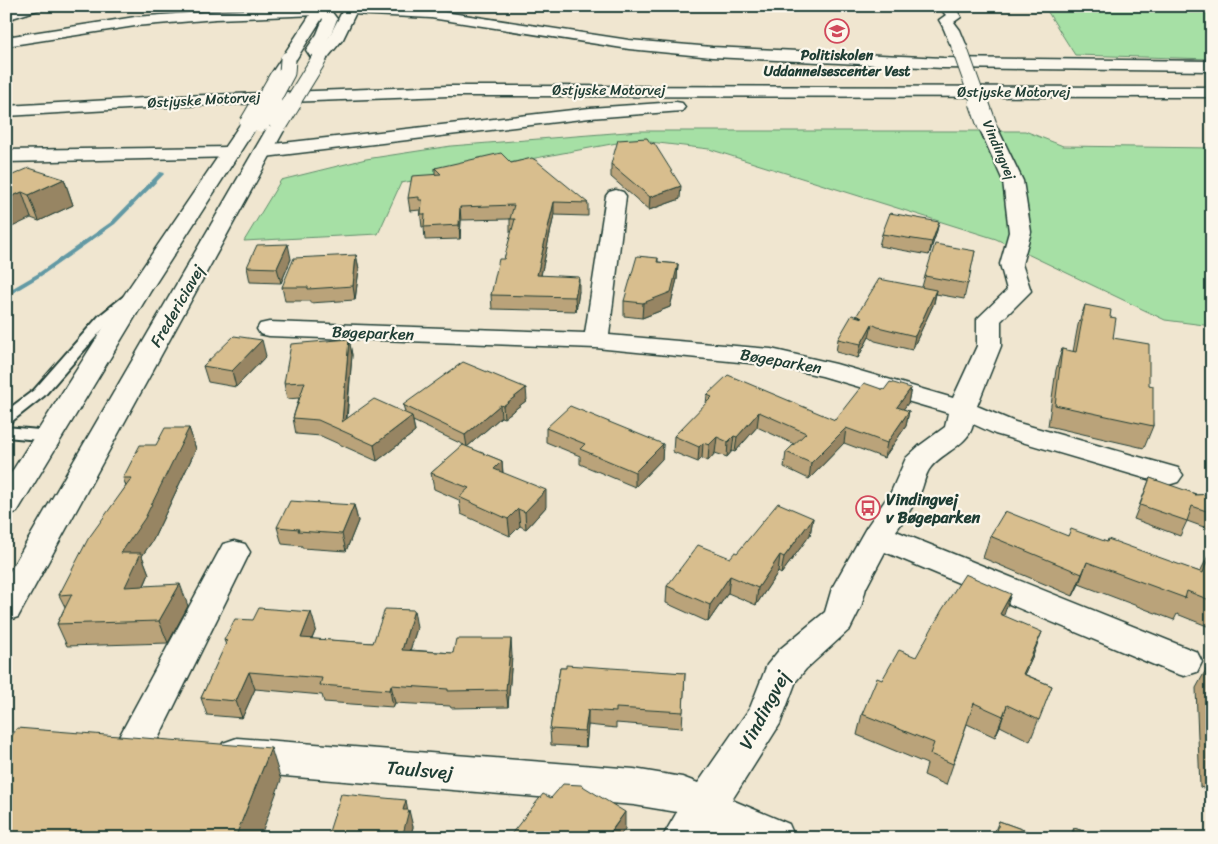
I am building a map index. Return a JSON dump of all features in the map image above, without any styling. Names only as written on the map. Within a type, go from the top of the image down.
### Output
[{"type":"main road","points":[[6,16],[36,6]]},
{"type":"main road","points":[[280,12],[302,6]]},
{"type":"main road","name":"Vindingvej","points":[[694,822],[759,727],[767,713],[780,674],[793,659],[838,620],[849,588],[877,536],[905,494],[916,465],[929,452],[958,430],[962,409],[989,346],[989,319],[1019,291],[1011,264],[1020,232],[1013,181],[987,124],[953,30],[946,20],[954,17],[952,11],[944,6]]},
{"type":"main road","points":[[6,42],[94,27],[151,20],[352,8],[455,16],[660,47],[760,55],[904,63],[1047,66],[1212,66]]},
{"type":"main road","name":"Fredericiavej","points":[[6,608],[280,123],[319,59],[336,38],[352,8]]},
{"type":"main road","points":[[6,505],[138,292],[231,153],[255,123],[287,73],[288,59],[322,9]]},
{"type":"main road","points":[[319,59],[314,50],[324,34],[330,19],[322,9]]},
{"type":"main road","name":"Østjyske Motorvej","points":[[840,75],[1046,76],[1212,74]]},
{"type":"main road","name":"Østjyske Motorvej","points":[[257,82],[490,76]]},
{"type":"main road","name":"Østjyske Motorvej","points":[[6,111],[190,100],[448,91],[1212,92]]},
{"type":"main road","points":[[6,156],[231,153],[267,147],[288,149],[590,113],[684,106],[1212,101]]},
{"type":"main road","points":[[255,123],[267,147]]},
{"type":"main road","points":[[596,341],[616,196]]},
{"type":"main road","name":"Bøgeparken","points":[[269,329],[596,341],[771,357],[827,369],[962,409]]},
{"type":"main road","points":[[962,409],[1005,428],[1168,475]]},
{"type":"main road","points":[[877,536],[1184,662]]},
{"type":"main road","points":[[134,747],[234,552]]},
{"type":"main road","name":"Taulsvej","points":[[96,744],[634,787],[682,795],[694,822],[774,838]]},
{"type":"lane","points":[[6,419],[40,393],[104,319],[138,292]]},
{"type":"lane","points":[[6,432],[50,436]]},
{"type":"green space","points":[[1044,6],[1212,6],[1212,59],[1075,55]]},
{"type":"green space","points":[[639,131],[1025,131],[1063,146],[1212,148],[1212,326],[1165,320],[996,239],[709,149],[633,140],[401,183],[378,234],[244,241],[281,180],[366,159],[451,146]]},
{"type":"building","points":[[647,138],[651,144],[654,143],[681,186],[650,197],[611,164],[618,140]]},
{"type":"building","points":[[501,153],[511,163],[532,158],[588,203],[554,202],[537,275],[579,277],[575,297],[491,295],[499,259],[504,259],[515,219],[510,219],[514,205],[460,207],[459,225],[424,227],[425,214],[421,214],[422,200],[419,200],[419,197],[408,198],[412,176],[441,174],[435,168]]},
{"type":"building","points":[[29,168],[64,179],[29,195],[22,192],[6,199],[6,178]]},
{"type":"building","points":[[890,213],[939,222],[932,242],[882,234]]},
{"type":"building","points":[[288,244],[277,268],[247,267],[257,245]]},
{"type":"building","points":[[935,244],[975,251],[968,284],[925,276]]},
{"type":"building","points":[[356,255],[353,286],[308,289],[308,287],[282,287],[294,258]]},
{"type":"building","points":[[637,256],[658,258],[657,262],[678,264],[671,292],[643,303],[624,301]]},
{"type":"building","points":[[879,279],[936,290],[915,336],[872,324],[861,344],[838,339],[852,315],[862,318],[857,315]]},
{"type":"building","points":[[1085,305],[1111,310],[1110,317],[1116,318],[1113,338],[1149,344],[1149,385],[1153,386],[1153,426],[1055,405],[1062,349],[1076,352]]},
{"type":"building","points":[[234,336],[262,340],[232,371],[203,366]]},
{"type":"building","points":[[349,339],[342,422],[374,399],[412,416],[374,445],[318,420],[293,418],[305,382],[284,383],[291,344]]},
{"type":"building","points":[[463,362],[526,388],[503,406],[500,405],[465,435],[403,405]]},
{"type":"building","points":[[728,375],[835,420],[864,383],[884,390],[890,382],[911,388],[897,407],[909,411],[887,443],[846,428],[811,463],[786,452],[806,433],[759,412],[737,437],[734,436],[728,442],[717,437],[709,445],[703,443],[699,447],[674,436],[712,397],[707,395]]},
{"type":"building","points":[[570,406],[663,444],[635,472],[580,449],[585,444],[546,428]]},
{"type":"building","points":[[165,428],[189,428],[145,518],[121,553],[141,553],[125,587],[180,584],[159,621],[57,624],[72,594],[59,595],[88,539],[132,478],[123,478],[140,445],[156,445]]},
{"type":"building","points":[[463,445],[502,461],[494,469],[546,490],[525,512],[518,509],[508,519],[459,497],[469,488],[431,473]]},
{"type":"building","points":[[1150,478],[1195,495],[1212,494],[1212,513],[1192,506],[1187,521],[1140,505]]},
{"type":"building","points":[[290,501],[354,505],[342,534],[298,531],[299,529],[277,527]]},
{"type":"building","points":[[778,503],[813,518],[784,557],[780,555],[758,588],[730,576],[710,605],[667,586],[698,545],[730,558],[735,552],[737,553]]},
{"type":"building","points":[[1005,511],[1068,536],[1071,529],[1107,542],[1108,539],[1203,573],[1210,552],[1212,553],[1212,601],[1187,591],[1185,598],[1087,562],[1082,574],[990,536]]},
{"type":"building","points":[[965,574],[1011,594],[1000,614],[1042,632],[1023,674],[1052,686],[1039,720],[1007,705],[1003,716],[974,703],[953,764],[930,754],[934,743],[862,714],[877,678],[882,680],[899,650],[916,657],[942,610]]},
{"type":"building","points":[[259,608],[311,612],[301,638],[373,643],[385,609],[414,610],[402,650],[453,653],[456,639],[511,639],[506,690],[448,691],[448,689],[391,685],[390,690],[320,685],[322,678],[249,672],[236,701],[201,698],[227,641],[224,640],[235,619],[253,620]]},
{"type":"building","points":[[566,665],[685,673],[683,712],[616,708],[616,712],[588,710],[585,731],[550,729],[560,668],[566,668]]},
{"type":"building","points":[[1208,666],[1212,667],[1212,734]]},
{"type":"building","points":[[17,728],[271,748],[235,838],[6,838],[6,745]]},
{"type":"building","points":[[563,784],[581,785],[625,812],[607,837],[600,833],[596,838],[508,838],[543,794],[551,798]]},
{"type":"building","points":[[341,794],[406,800],[403,810],[409,810],[403,834],[398,834],[396,838],[327,838]]},
{"type":"building","points":[[999,821],[1046,838],[996,838]]},
{"type":"building","points":[[1074,828],[1104,838],[1073,838]]},
{"type":"waterway","points":[[6,295],[39,275],[113,223],[162,173]]},
{"type":"place","name":"Politiskolen Uddannelsescenter Vest","points":[[837,31]]},
{"type":"place","name":"Vindingvej v Bøgeparken","points":[[868,508]]}]
